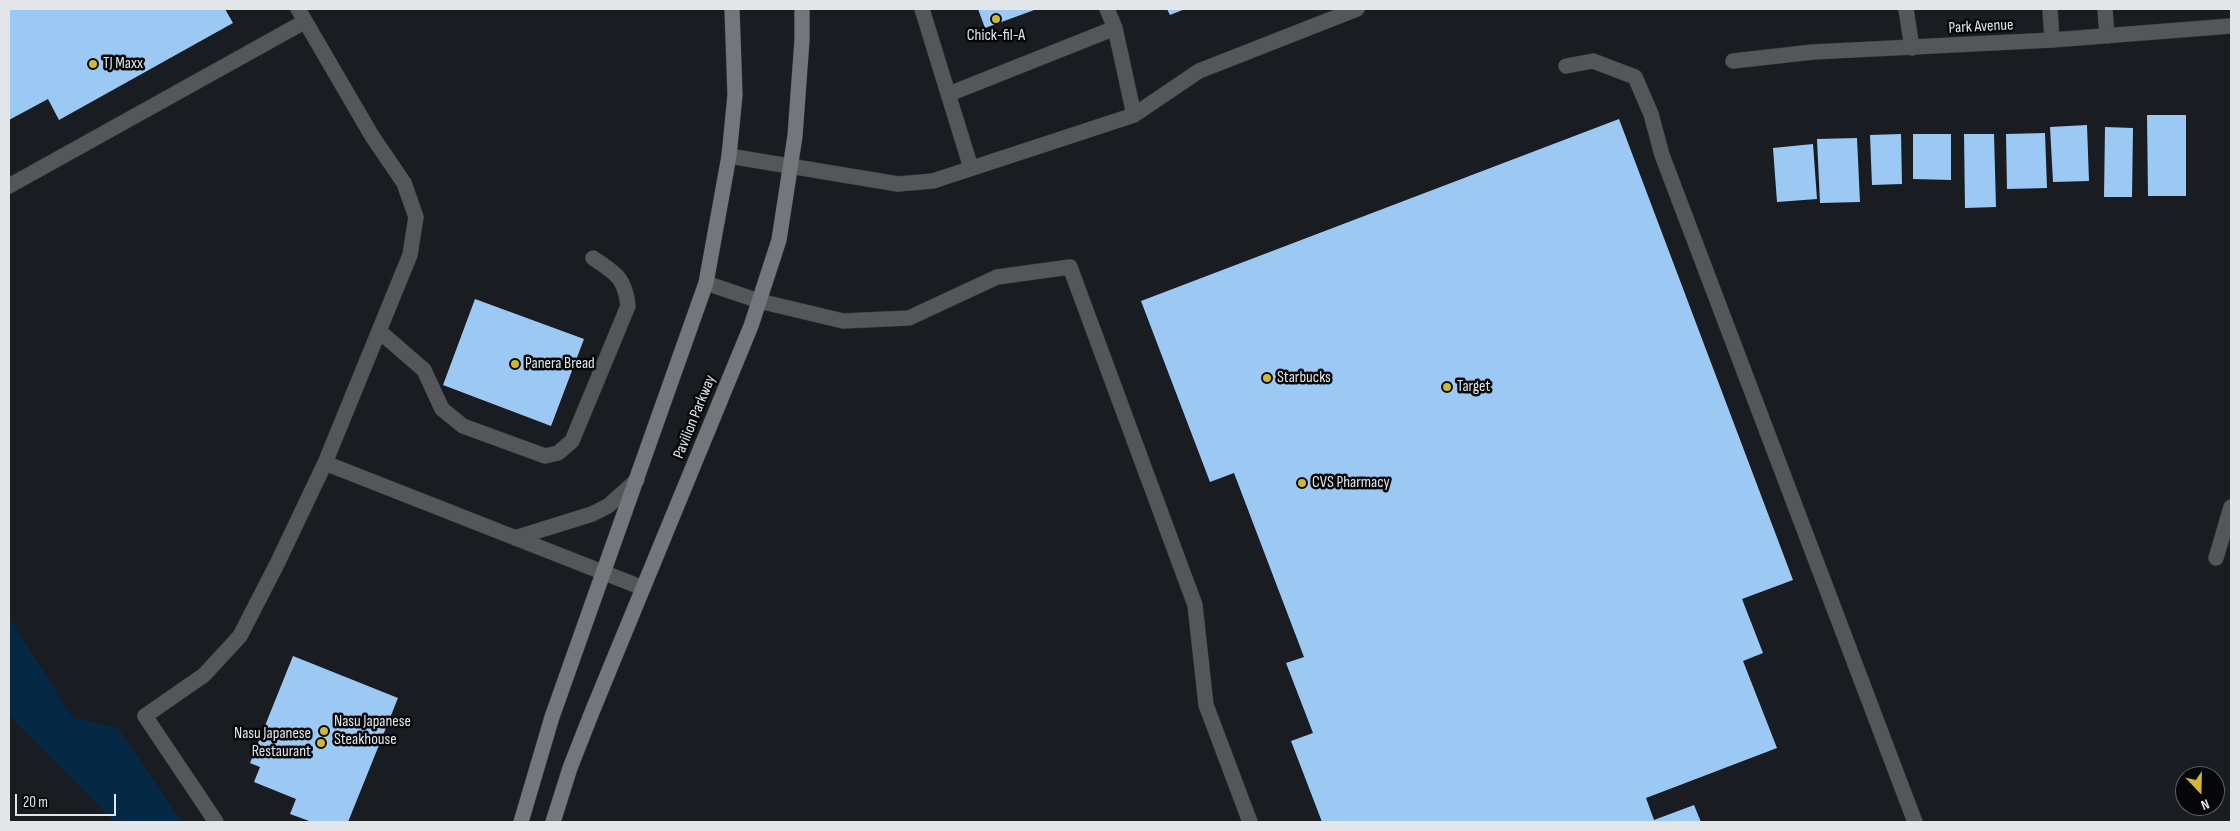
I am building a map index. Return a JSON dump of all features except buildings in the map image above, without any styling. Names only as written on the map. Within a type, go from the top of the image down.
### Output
[{"type":"main road","name":"Pavilion Parkway","points":[[521,822],[552,717],[706,283],[729,156],[735,95],[732,9]]},
{"type":"main road","name":"Pavilion Parkway","points":[[553,822],[570,768],[752,326],[779,240],[790,165],[802,40],[802,9]]},
{"type":"street","points":[[922,9],[971,168]]},
{"type":"street","points":[[1107,9],[1114,28],[1134,115]]},
{"type":"street","points":[[729,156],[898,184],[934,181],[1134,115],[1199,71],[1357,9]]},
{"type":"street","points":[[1906,9],[1912,48]]},
{"type":"street","points":[[2050,9],[2052,40]]},
{"type":"street","points":[[2104,9],[2106,36]]},
{"type":"street","points":[[9,186],[301,15],[372,136],[404,183],[416,217],[410,255],[324,462],[278,562],[240,636],[204,675],[145,716],[216,822]]},
{"type":"street","name":"Park Avenue","points":[[1733,61],[1813,52],[2052,40],[2231,26]]},
{"type":"street","points":[[949,94],[1114,28]]},
{"type":"street","points":[[1566,66],[1593,61],[1635,77],[1651,114],[1662,155],[1915,822]]},
{"type":"street","points":[[379,331],[424,370],[442,409],[463,426],[545,456],[558,453],[572,441],[628,306],[626,290],[620,277],[593,258]]},
{"type":"street","points":[[706,283],[759,301],[843,321],[909,318],[997,277],[1070,267],[1195,605],[1206,705],[1250,822]]},
{"type":"street","points":[[324,462],[643,588]]},
{"type":"street","points":[[515,538],[592,514],[608,506],[637,480]]},
{"type":"street","points":[[2216,558],[2231,507]]},
{"type":"shaded area","points":[[9,617],[73,718],[118,728],[182,822],[114,822],[9,715]]},
{"type":"place","name":"Chick-fil-A","points":[[996,19]]},
{"type":"place","name":"TJ Maxx","points":[[93,64]]},
{"type":"place","name":"Panera Bread","points":[[515,364]]},
{"type":"place","name":"Starbucks","points":[[1267,378]]},
{"type":"place","name":"Target","points":[[1447,387]]},
{"type":"place","name":"CVS Pharmacy","points":[[1302,483]]},
{"type":"place","name":"Nasu Japanese Steakhouse","points":[[324,731]]},
{"type":"place","name":"Nasu Japanese Restaurant","points":[[321,743]]}]
